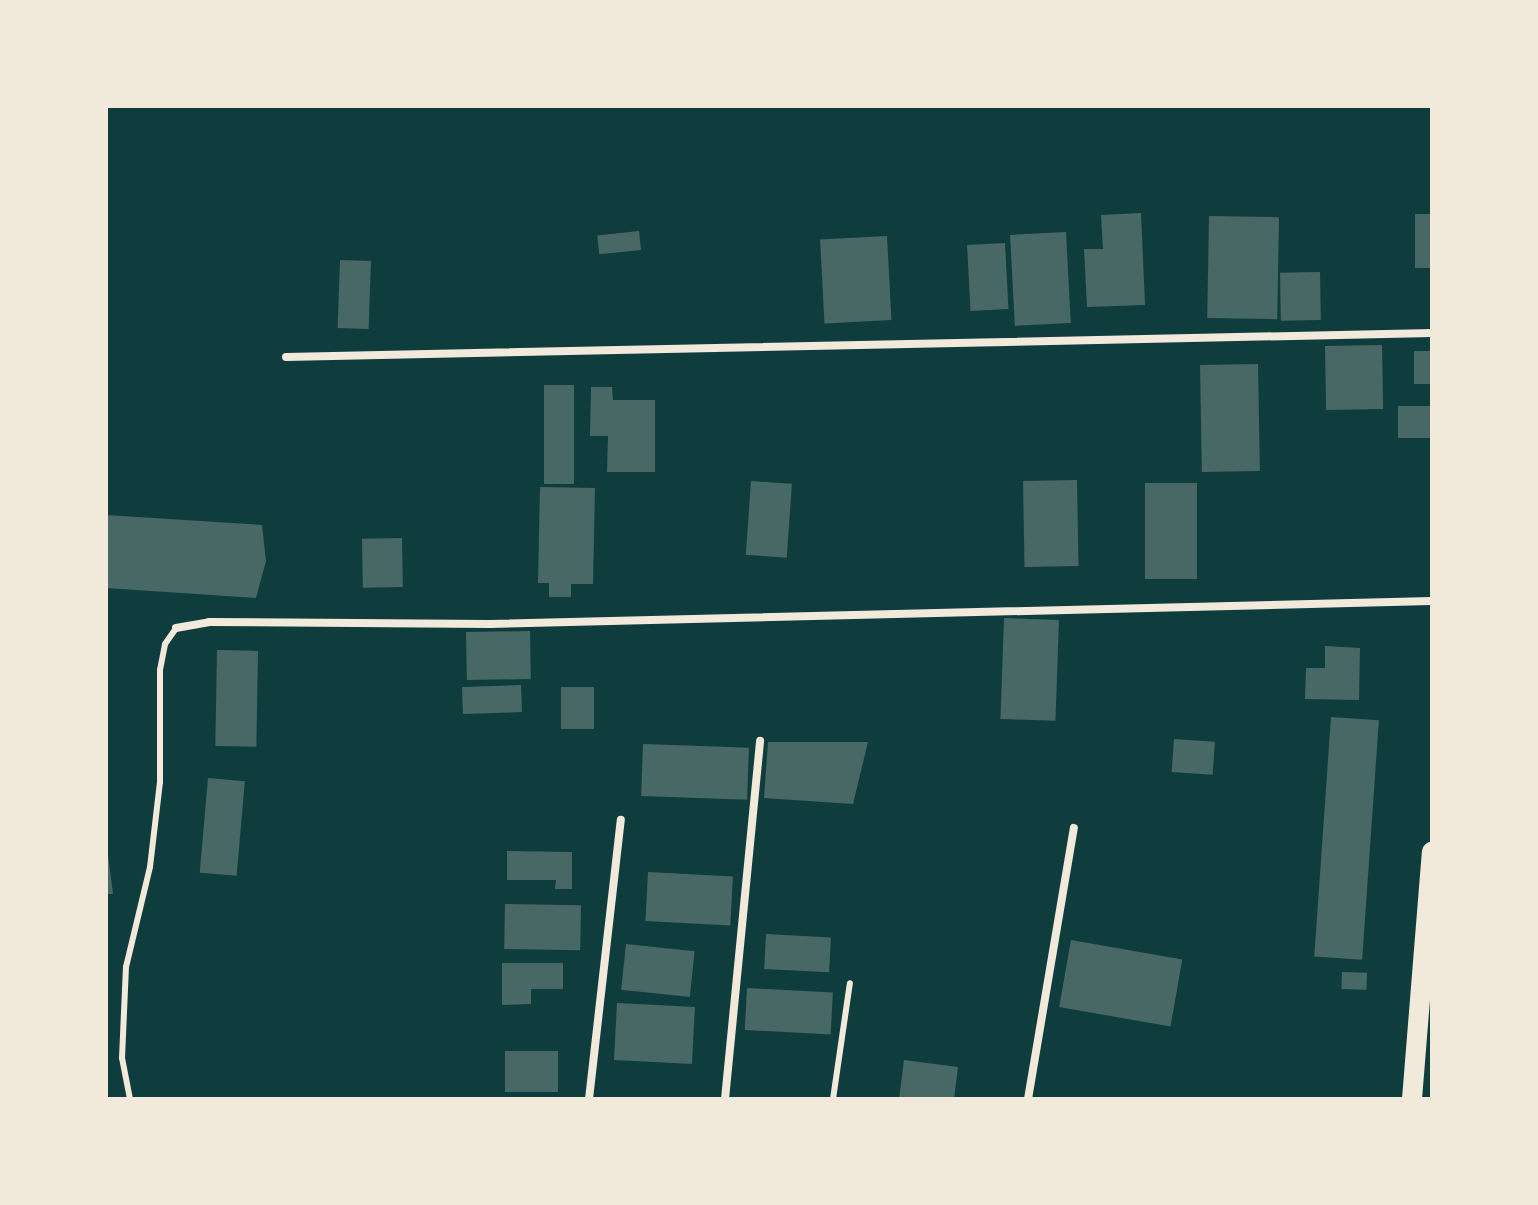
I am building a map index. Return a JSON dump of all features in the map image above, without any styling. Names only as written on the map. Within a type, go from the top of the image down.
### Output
[{"type":"main road","points":[[1412,1099],[1432,852]]},
{"type":"street","points":[[286,357],[1432,333]]},
{"type":"street","points":[[176,628],[209,622],[490,624],[1432,601]]},
{"type":"street","points":[[725,1099],[760,741]]},
{"type":"street","points":[[589,1099],[621,820]]},
{"type":"street","points":[[1028,1099],[1074,828]]},
{"type":"lane","points":[[130,1099],[122,1058],[126,967],[150,867],[160,782],[160,670],[165,644],[176,628]]},
{"type":"lane","points":[[833,1099],[850,983]]},
{"type":"building","points":[[1141,213],[1145,305],[1087,307],[1084,249],[1103,249],[1101,215]]},
{"type":"building","points":[[1415,214],[1432,214],[1432,268],[1415,268]]},
{"type":"building","points":[[1209,216],[1279,217],[1277,319],[1207,318]]},
{"type":"building","points":[[639,231],[641,250],[599,254],[597,235]]},
{"type":"building","points":[[1066,232],[1071,323],[1015,326],[1010,235]]},
{"type":"building","points":[[887,236],[891,320],[824,323],[820,240]]},
{"type":"building","points":[[1005,243],[1008,309],[971,311],[967,245]]},
{"type":"building","points":[[340,260],[371,261],[369,329],[338,328]]},
{"type":"building","points":[[1320,272],[1321,320],[1281,321],[1280,273]]},
{"type":"building","points":[[1382,345],[1383,409],[1326,410],[1325,346]]},
{"type":"building","points":[[1414,351],[1432,351],[1432,384],[1414,384]]},
{"type":"building","points":[[1258,364],[1260,471],[1202,472],[1200,365]]},
{"type":"building","points":[[544,385],[574,385],[574,484],[544,484]]},
{"type":"building","points":[[591,387],[612,387],[613,400],[655,400],[655,472],[607,472],[608,436],[590,436]]},
{"type":"building","points":[[1398,406],[1432,406],[1432,438],[1398,438]]},
{"type":"building","points":[[1077,480],[1079,566],[1025,567],[1023,481]]},
{"type":"building","points":[[751,481],[792,484],[787,558],[746,555]]},
{"type":"building","points":[[1145,483],[1197,483],[1197,579],[1145,579]]},
{"type":"building","points":[[540,487],[595,488],[593,584],[571,584],[571,597],[549,597],[549,583],[538,583]]},
{"type":"building","points":[[106,515],[262,525],[266,561],[256,598],[106,588]]},
{"type":"building","points":[[402,538],[403,587],[363,588],[362,539]]},
{"type":"building","points":[[1004,618],[1059,620],[1055,721],[1000,719]]},
{"type":"building","points":[[530,631],[531,679],[467,680],[466,632]]},
{"type":"building","points":[[1325,646],[1360,648],[1359,700],[1305,699],[1306,668],[1325,668]]},
{"type":"building","points":[[217,650],[258,651],[256,747],[215,746]]},
{"type":"building","points":[[521,685],[522,712],[463,714],[462,687]]},
{"type":"building","points":[[561,687],[594,687],[594,729],[561,729]]},
{"type":"building","points":[[1331,717],[1379,720],[1362,960],[1314,956]]},
{"type":"building","points":[[1174,739],[1215,742],[1213,775],[1172,772]]},
{"type":"building","points":[[768,742],[868,742],[853,804],[764,798]]},
{"type":"building","points":[[643,744],[749,748],[747,800],[641,796]]},
{"type":"building","points":[[208,778],[245,781],[237,876],[200,873]]},
{"type":"building","points":[[106,839],[113,894],[106,894]]},
{"type":"building","points":[[507,851],[572,852],[572,889],[555,889],[556,880],[507,880]]},
{"type":"building","points":[[648,872],[733,876],[730,925],[645,921]]},
{"type":"building","points":[[505,904],[581,905],[580,950],[504,949]]},
{"type":"building","points":[[766,934],[831,937],[829,972],[764,969]]},
{"type":"building","points":[[1071,940],[1182,960],[1170,1027],[1059,1007]]},
{"type":"building","points":[[626,944],[695,951],[690,997],[621,990]]},
{"type":"building","points":[[502,963],[563,963],[563,989],[531,989],[531,1004],[502,1005]]},
{"type":"building","points":[[1342,972],[1367,973],[1366,990],[1341,989]]},
{"type":"building","points":[[747,988],[833,993],[831,1034],[745,1030]]},
{"type":"building","points":[[617,1003],[695,1007],[692,1064],[614,1060]]},
{"type":"building","points":[[505,1051],[558,1051],[558,1092],[505,1092]]},
{"type":"building","points":[[904,1060],[958,1067],[954,1099],[899,1099]]}]
